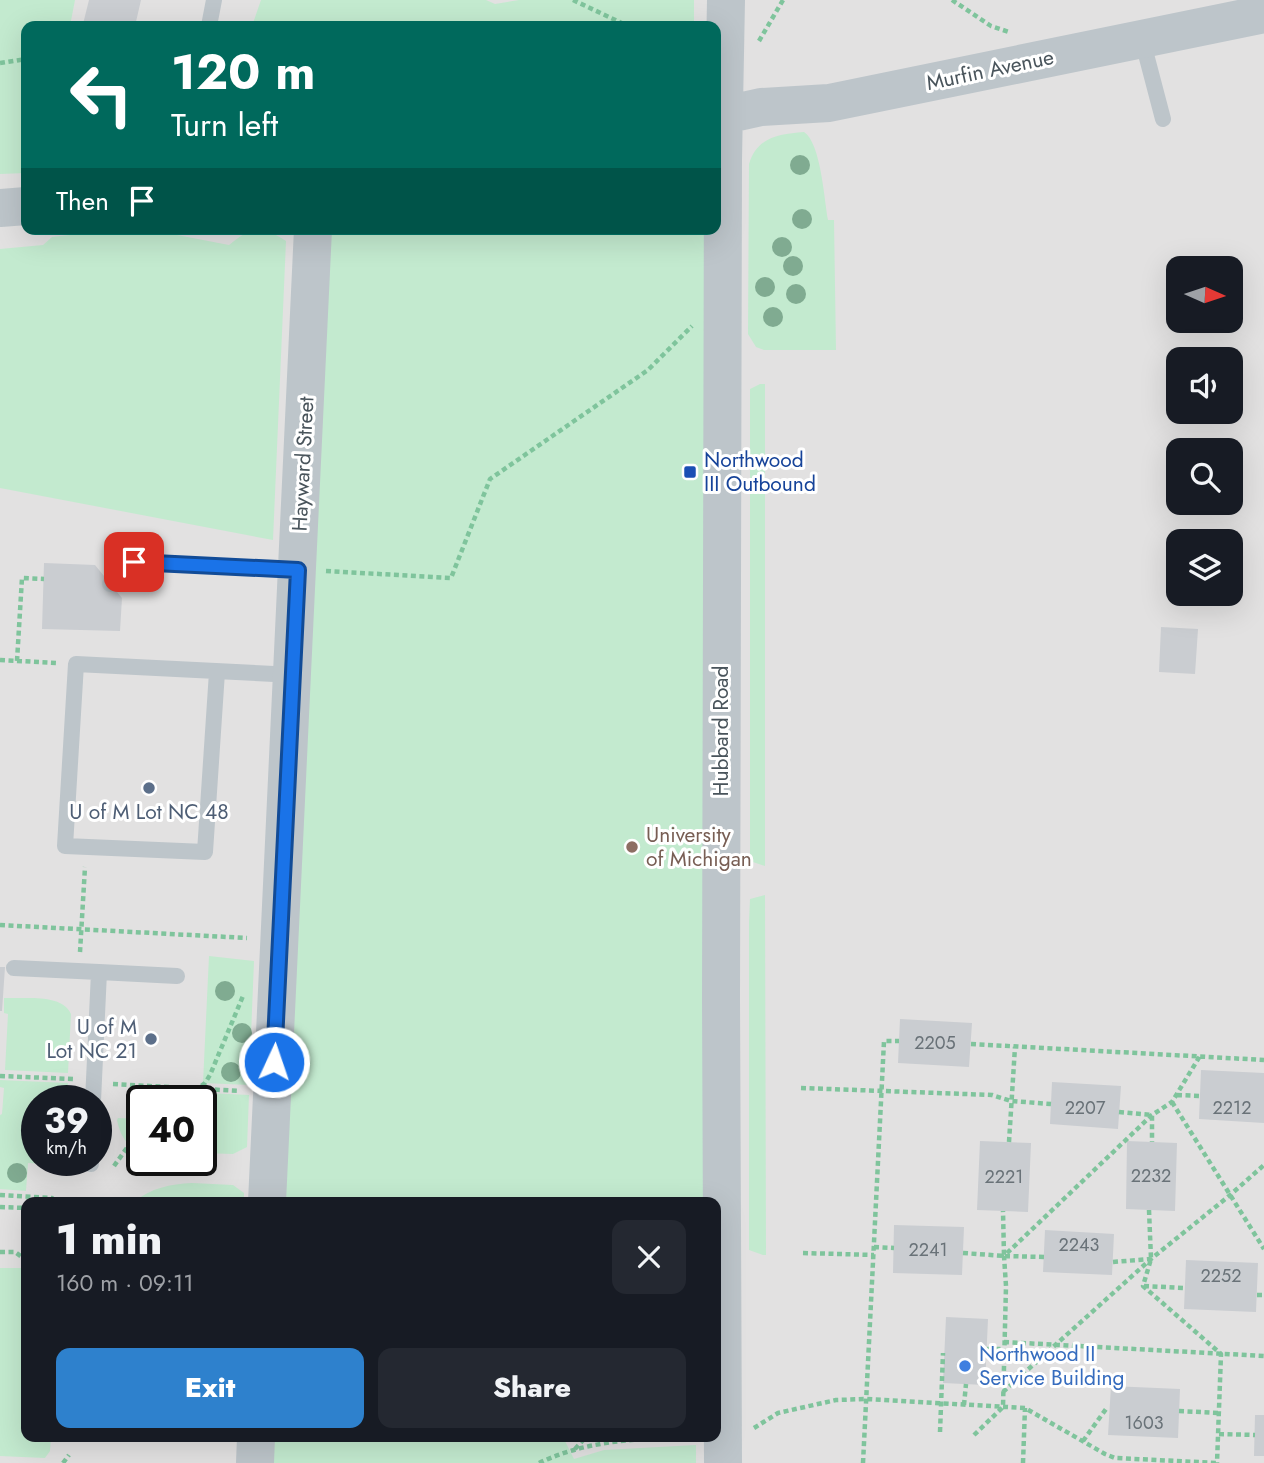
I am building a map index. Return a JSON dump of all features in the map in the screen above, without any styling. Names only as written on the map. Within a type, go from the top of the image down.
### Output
[{"type":"street","name":"Hubbard Road","points":[[721,97],[726,0]]},
{"type":"street","name":"Murfin Avenue","points":[[721,116],[761,107],[829,103],[1264,14]]},
{"type":"street","points":[[0,208],[21,206]]},
{"type":"street","name":"Hayward Street","points":[[267,1197],[294,675],[306,571],[313,235]]},
{"type":"street","name":"Hubbard Road","points":[[720,235],[723,1463]]},
{"type":"street","points":[[255,1463],[256,1442]]},
{"type":"lane","points":[[210,21],[214,0]]},
{"type":"lane","points":[[1142,39],[1163,119]]},
{"type":"lane","points":[[110,584],[134,562],[306,571]]},
{"type":"lane","points":[[217,672],[205,852],[65,846],[76,664],[294,675]]},
{"type":"lane","points":[[14,968],[177,976]]},
{"type":"lane","points":[[94,1085],[99,972]]},
{"type":"path","points":[[573,0],[617,21]]},
{"type":"path","points":[[757,44],[783,0]]},
{"type":"path","points":[[953,0],[991,26],[1012,33]]},
{"type":"path","points":[[0,64],[21,61]]},
{"type":"path","points":[[306,571],[451,578],[490,478],[648,369],[695,323]]},
{"type":"path","points":[[17,661],[22,578],[44,579]]},
{"type":"path","points":[[0,660],[36,662]]},
{"type":"path","points":[[79,958],[85,863]]},
{"type":"path","points":[[0,925],[248,938]]},
{"type":"path","points":[[202,1085],[210,1076],[247,989]]},
{"type":"path","points":[[863,1463],[884,1041],[899,1041]]},
{"type":"path","points":[[971,1044],[1264,1060]]},
{"type":"path","points":[[1009,1142],[1015,1047]]},
{"type":"path","points":[[1004,1256],[1152,1115],[1172,1102],[1200,1056]]},
{"type":"path","points":[[0,1076],[74,1079]]},
{"type":"path","points":[[112,1084],[129,1085]]},
{"type":"path","points":[[801,1088],[992,1095],[1011,1101],[1051,1104]]},
{"type":"path","points":[[217,1090],[242,1091]]},
{"type":"path","points":[[1177,1095],[1200,1096]]},
{"type":"path","points":[[1172,1102],[1264,1249]]},
{"type":"path","points":[[1119,1111],[1152,1115]]},
{"type":"path","points":[[1152,1115],[1152,1142]]},
{"type":"path","points":[[114,1166],[126,1149]]},
{"type":"path","points":[[1003,1393],[1151,1259],[1264,1165]]},
{"type":"path","points":[[0,1195],[35,1197]]},
{"type":"path","points":[[0,1207],[21,1208]]},
{"type":"path","points":[[1143,1286],[1151,1259],[1149,1210]]},
{"type":"path","points":[[974,1434],[1003,1407],[1006,1286],[1003,1212]]},
{"type":"path","points":[[874,1247],[894,1248]]},
{"type":"path","points":[[0,1252],[15,1252],[21,1256]]},
{"type":"path","points":[[803,1253],[874,1255]]},
{"type":"path","points":[[963,1253],[1044,1257]]},
{"type":"path","points":[[1112,1262],[1151,1259]]},
{"type":"path","points":[[1143,1286],[1184,1288]]},
{"type":"path","points":[[743,1432],[752,1430],[778,1413],[808,1405],[866,1399],[1026,1408],[1115,1458],[1217,1463],[1221,1354],[1143,1286]]},
{"type":"path","points":[[1257,1295],[1264,1295]]},
{"type":"path","points":[[1004,1342],[1264,1356]]},
{"type":"path","points":[[987,1349],[1004,1349]]},
{"type":"path","points":[[940,1432],[943,1353]]},
{"type":"path","points":[[964,1405],[966,1384]]},
{"type":"path","points":[[1023,1463],[1026,1408]]},
{"type":"path","points":[[1083,1441],[1106,1409],[1109,1409]]},
{"type":"path","points":[[1179,1411],[1220,1413]]},
{"type":"path","points":[[1219,1434],[1255,1435]]},
{"type":"path","points":[[575,1449],[581,1442]]},
{"type":"path","points":[[539,1463],[575,1449],[614,1442]]},
{"type":"path","points":[[63,1463],[69,1455]]},
{"type":"shaded area","name":"University of Michigan","points":[[0,0],[1264,0],[1264,1463],[0,1463]]},
{"type":"green space","points":[[0,0],[75,0],[71,21],[21,21],[21,173],[0,174]]},
{"type":"green space","points":[[261,0],[486,0],[495,4],[519,0],[694,0],[694,21],[254,21]]},
{"type":"green space","points":[[804,132],[810,138],[818,159],[828,220],[834,220],[836,350],[764,350],[756,347],[748,334],[749,164],[757,148],[763,143],[778,136]]},
{"type":"green space","points":[[177,235],[229,245],[243,235],[275,235],[286,241],[273,540],[0,488],[0,249],[43,245],[52,237]]},
{"type":"green space","points":[[329,235],[704,235],[705,1197],[283,1197]]},
{"type":"green space","points":[[765,384],[765,866],[750,861],[750,389]]},
{"type":"green space","points":[[765,895],[766,1255],[763,1255],[749,1250],[749,922],[750,899]]},
{"type":"green space","points":[[209,956],[254,961],[249,1085],[203,1083]]},
{"type":"green space","points":[[4,998],[42,998],[66,1007],[71,1014],[68,1073],[5,1070],[8,1014],[4,1013]]},
{"type":"green space","points":[[0,1080],[68,1083],[21,1085],[21,1176],[27,1176],[26,1191],[0,1189],[0,1115],[4,1088],[0,1087]]},
{"type":"green space","points":[[217,1093],[249,1095],[247,1147],[233,1154],[217,1154]]},
{"type":"green space","points":[[118,1118],[126,1118],[126,1141],[120,1130]]},
{"type":"green space","points":[[176,1184],[233,1185],[244,1193],[244,1197],[141,1197]]},
{"type":"green space","points":[[0,1268],[21,1268],[21,1442],[51,1442],[50,1451],[45,1458],[0,1456]]},
{"type":"green space","points":[[272,1442],[566,1442],[574,1459],[604,1450],[696,1445],[696,1463],[271,1463]]},
{"type":"building","points":[[89,0],[141,0],[136,21],[84,21]]},
{"type":"building","points":[[44,563],[95,565],[122,598],[120,631],[42,629]]},
{"type":"building","points":[[1161,627],[1198,629],[1195,674],[1159,672]]},
{"type":"building","points":[[0,967],[5,967],[2,1011],[0,1011]]},
{"type":"building","points":[[900,1019],[972,1023],[969,1067],[898,1063]]},
{"type":"building","points":[[1201,1070],[1264,1073],[1264,1123],[1199,1119]]},
{"type":"building","points":[[1052,1082],[1121,1086],[1118,1129],[1050,1124]]},
{"type":"building","points":[[980,1141],[1031,1143],[1028,1212],[977,1210]]},
{"type":"building","points":[[1127,1141],[1177,1143],[1175,1211],[1126,1209]]},
{"type":"building","points":[[894,1225],[964,1227],[962,1275],[893,1273]]},
{"type":"building","points":[[1045,1230],[1114,1234],[1112,1275],[1043,1272]]},
{"type":"building","points":[[1186,1260],[1258,1263],[1256,1312],[1184,1309]]},
{"type":"building","name":"Northwood II Service Building","points":[[946,1317],[988,1319],[985,1385],[943,1383]]},
{"type":"building","points":[[1111,1386],[1180,1389],[1178,1438],[1108,1435]]},
{"type":"building","points":[[1255,1415],[1264,1415],[1264,1456],[1254,1456]]},
{"type":"place","name":"Northwood III Outbound","points":[[690,472]]},
{"type":"place","name":"U of M Lot NC 48","points":[[149,788]]},
{"type":"place","name":"University of Michigan","points":[[632,847]]},
{"type":"place","name":"U of M Lot NC 21","points":[[151,1039]]},
{"type":"place","name":"Northwood II Service Building","points":[[965,1366]]},
{"type":"route","points":[[134,562],[298,570],[274,1062]]}]
